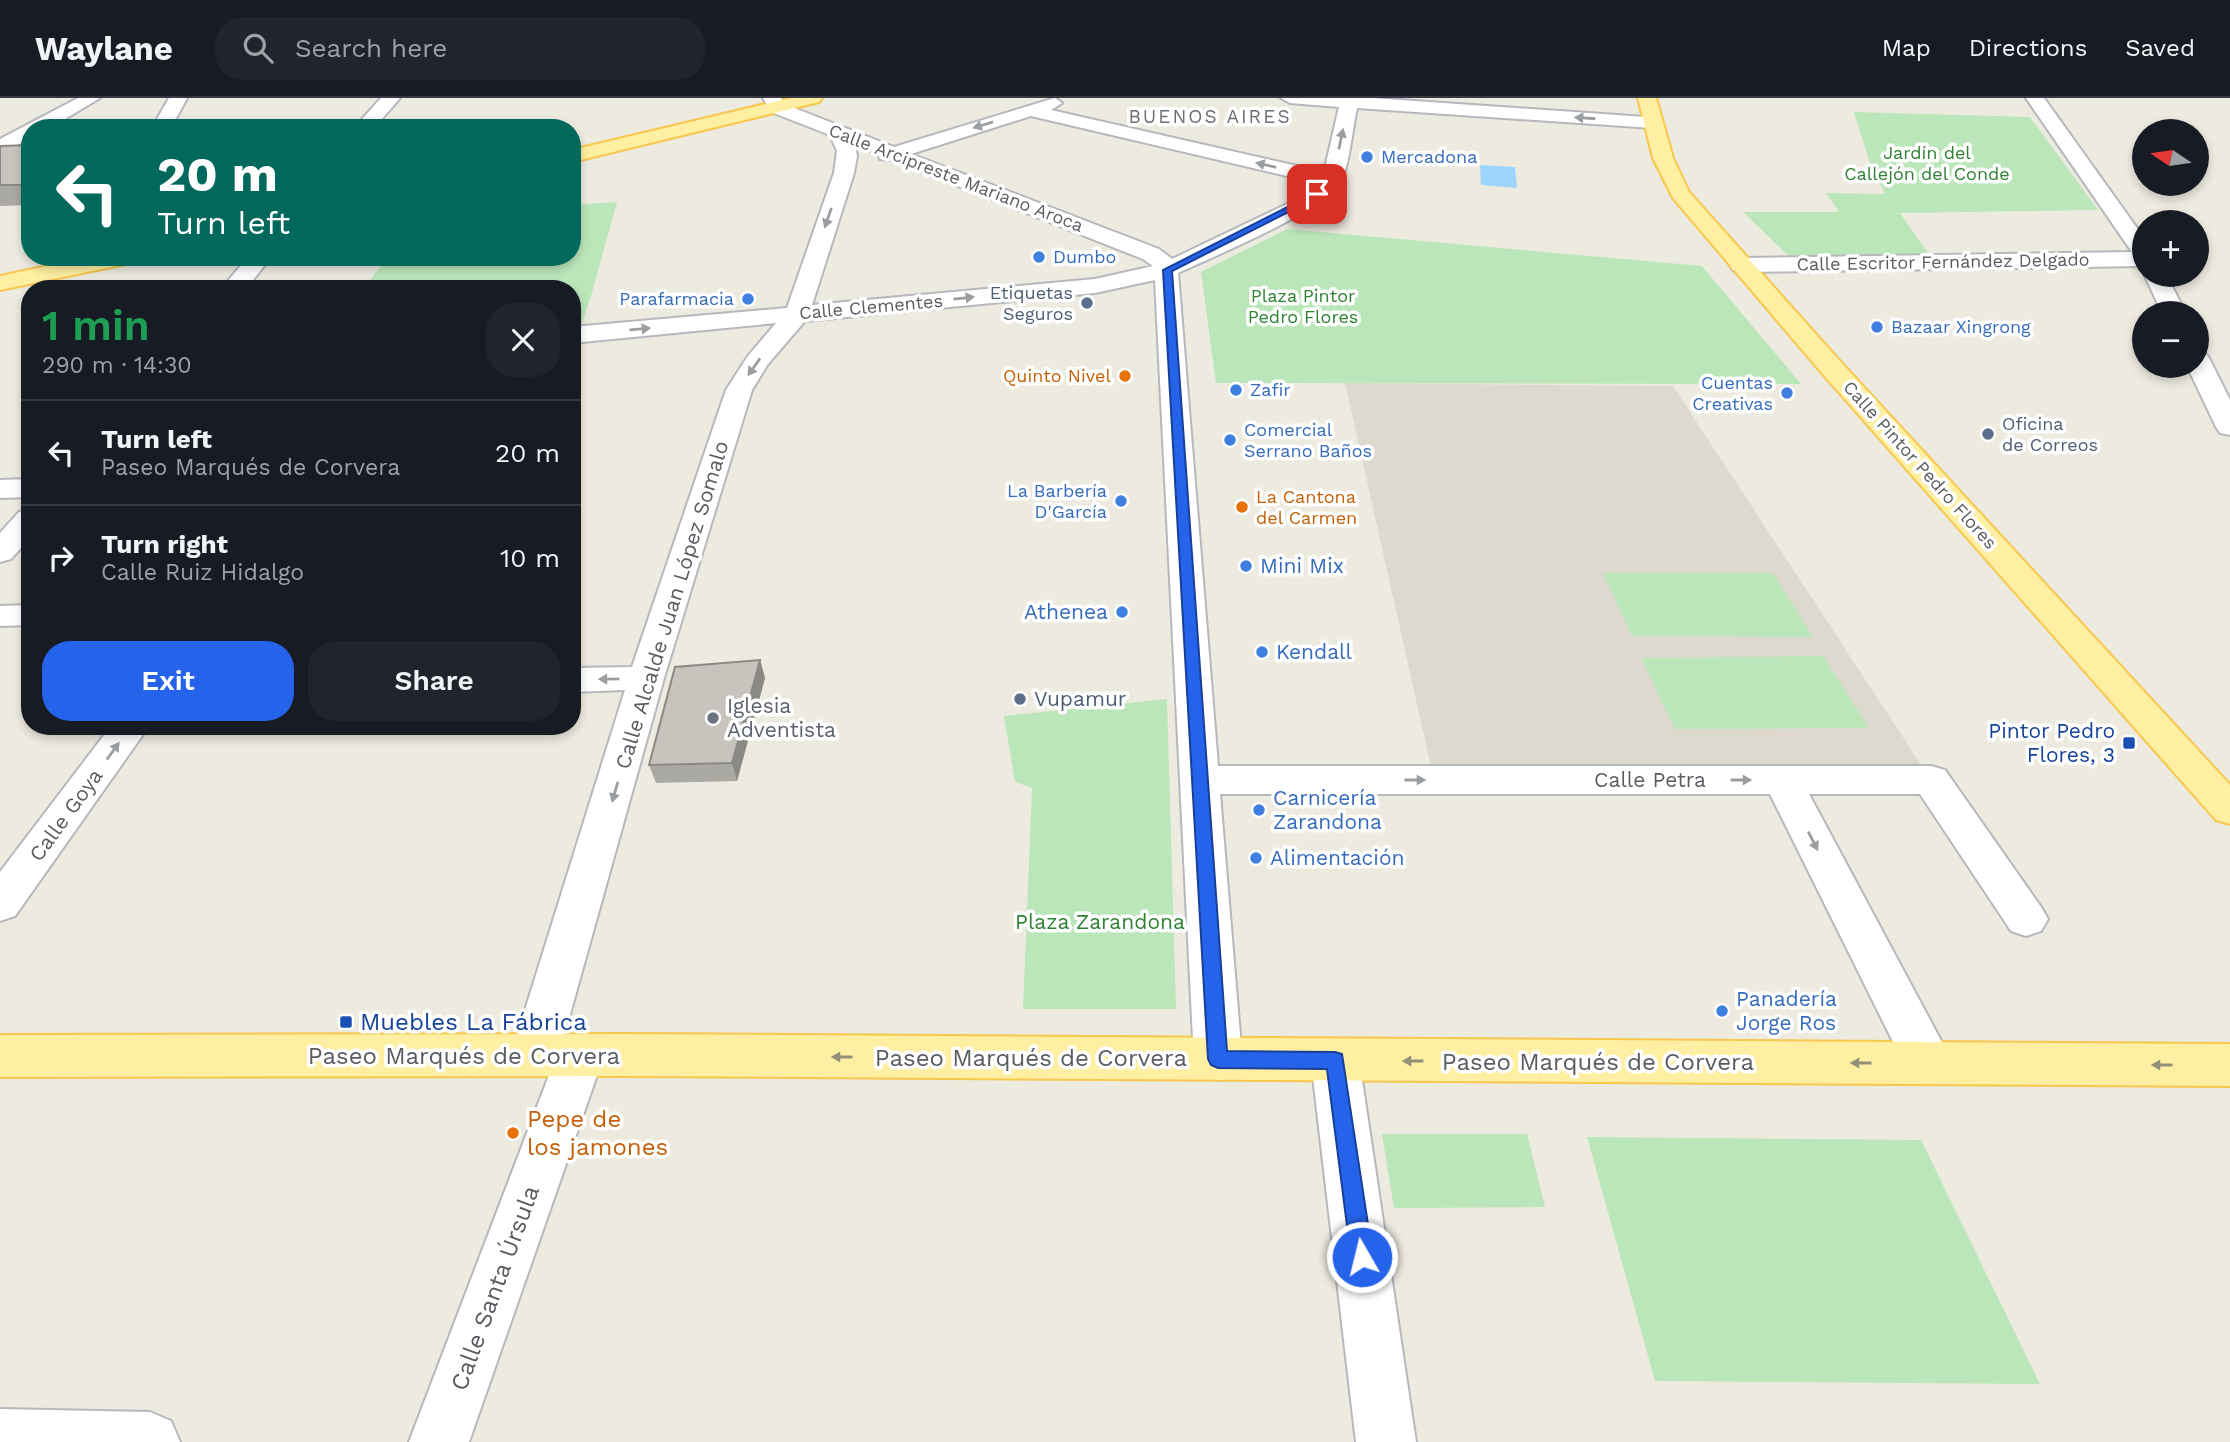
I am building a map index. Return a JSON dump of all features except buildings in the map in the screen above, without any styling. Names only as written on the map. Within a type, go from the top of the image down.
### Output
[{"type":"main road","points":[[581,154],[775,103],[813,98]]},
{"type":"main road","name":"Calle Pintor Pedro Flores","points":[[1647,98],[1672,183],[1741,265],[2230,810]]},
{"type":"main road","points":[[0,283],[68,266]]},
{"type":"main road","name":"Paseo Marqués de Corvera","points":[[0,1056],[557,1055],[2230,1065]]},
{"type":"street","points":[[52,119],[91,98]]},
{"type":"street","points":[[166,119],[178,98]]},
{"type":"street","points":[[371,119],[391,98]]},
{"type":"street","points":[[854,169],[892,153],[1072,98]]},
{"type":"street","points":[[1290,98],[1653,122]]},
{"type":"street","points":[[2035,98],[2132,239]]},
{"type":"street","points":[[1029,110],[1332,180],[1350,100]]},
{"type":"street","name":"Calle Arcipreste Mariano Aroca","points":[[775,103],[837,132],[1151,254],[1163,260],[1167,270]]},
{"type":"street","name":"Calle Alcalde Juan López Somalo","points":[[557,1055],[614,797],[646,678],[739,390],[757,361],[797,314],[854,169],[847,146],[837,132]]},
{"type":"street","points":[[0,147],[21,136]]},
{"type":"street","points":[[854,169],[892,161],[925,165]]},
{"type":"street","name":"Calle Clementes","points":[[581,337],[1095,286],[1167,270],[1296,207],[1317,194],[1332,180]]},
{"type":"street","name":"Calle Escritor Fernández Delgado","points":[[1741,265],[2132,257]]},
{"type":"street","points":[[241,280],[252,266]]},
{"type":"street","points":[[1167,270],[1218,1059]]},
{"type":"street","points":[[2206,378],[2230,426]]},
{"type":"street","points":[[0,489],[21,488]]},
{"type":"street","points":[[0,552],[21,529]]},
{"type":"street","points":[[0,617],[21,616]]},
{"type":"street","points":[[581,680],[646,678]]},
{"type":"street","name":"Calle Goya","points":[[0,904],[124,735]]},
{"type":"street","name":"Calle Petra","points":[[1200,780],[1931,780],[2026,919]]},
{"type":"street","points":[[1782,780],[1928,1063]]},
{"type":"street","name":"Calle Santa Úrsula","points":[[439,1442],[557,1055]]},
{"type":"street","points":[[1335,1060],[1386,1442]]},
{"type":"street","points":[[0,1439],[150,1442]]},
{"type":"shaded area","points":[[1345,383],[1673,386],[1931,780],[1434,780]]},
{"type":"green space","name":"Jardín del Callejón del Conde","points":[[1854,112],[2030,117],[2098,210],[1900,213],[1929,254],[1791,258],[1743,212],[1839,212],[1826,193],[1885,194],[1869,160]]},
{"type":"green space","points":[[617,202],[581,325],[581,280],[370,280],[381,266],[581,266],[581,204]]},
{"type":"green space","name":"Plaza Pintor Pedro Flores","points":[[1287,229],[1702,266],[1801,384],[1216,383],[1201,272]]},
{"type":"green space","points":[[1603,573],[1773,573],[1813,637],[1632,636]]},
{"type":"green space","points":[[1823,656],[1869,728],[1675,729],[1641,658]]},
{"type":"green space","name":"Plaza Zarandona","points":[[1167,699],[1176,1009],[1023,1009],[1032,788],[1015,782],[1004,716]]},
{"type":"green space","points":[[1382,1134],[1527,1134],[1545,1207],[1394,1208]]},
{"type":"green space","points":[[1587,1137],[1921,1140],[2040,1384],[1655,1381]]},
{"type":"water","points":[[1480,165],[1515,167],[1517,188],[1481,185]]},
{"type":"place","name":"Mercadona","points":[[1367,157]]},
{"type":"place","name":"Dumbo","points":[[1039,257]]},
{"type":"place","name":"Parafarmacia","points":[[748,299]]},
{"type":"place","name":"Etiquetas Seguros","points":[[1087,303]]},
{"type":"place","name":"Bazaar Xingrong","points":[[1877,327]]},
{"type":"place","name":"Quinto Nivel","points":[[1125,376]]},
{"type":"place","name":"Zafir","points":[[1236,390]]},
{"type":"place","name":"Cuentas Creativas","points":[[1787,393]]},
{"type":"place","name":"Oficina de Correos","points":[[1988,434]]},
{"type":"place","name":"Comercial Serrano Baños","points":[[1230,440]]},
{"type":"place","name":"La Barbería D'García","points":[[1121,501]]},
{"type":"place","name":"La Cantona del Carmen","points":[[1242,507]]},
{"type":"place","name":"Mini Mix","points":[[1246,566]]},
{"type":"place","name":"Athenea","points":[[1122,612]]},
{"type":"place","name":"Kendall","points":[[1262,652]]},
{"type":"place","name":"Vupamur","points":[[1020,699]]},
{"type":"place","name":"Iglesia Adventista","points":[[713,718]]},
{"type":"place","name":"Pintor Pedro Flores, 3","points":[[2129,743]]},
{"type":"place","name":"Carnicería Zarandona","points":[[1259,810]]},
{"type":"place","name":"Alimentación","points":[[1256,858]]},
{"type":"place","name":"Panadería Jorge Ros","points":[[1722,1011]]},
{"type":"place","name":"Muebles La Fábrica","points":[[346,1022]]},
{"type":"place","name":"Pepe de los jamones","points":[[513,1133]]},
{"type":"district","name":"BUENOS AIRES","points":[[1210,116]]},
{"type":"route","points":[[1317,194],[1296,207],[1167,270],[1218,1059],[1335,1060],[1362,1257]]}]
